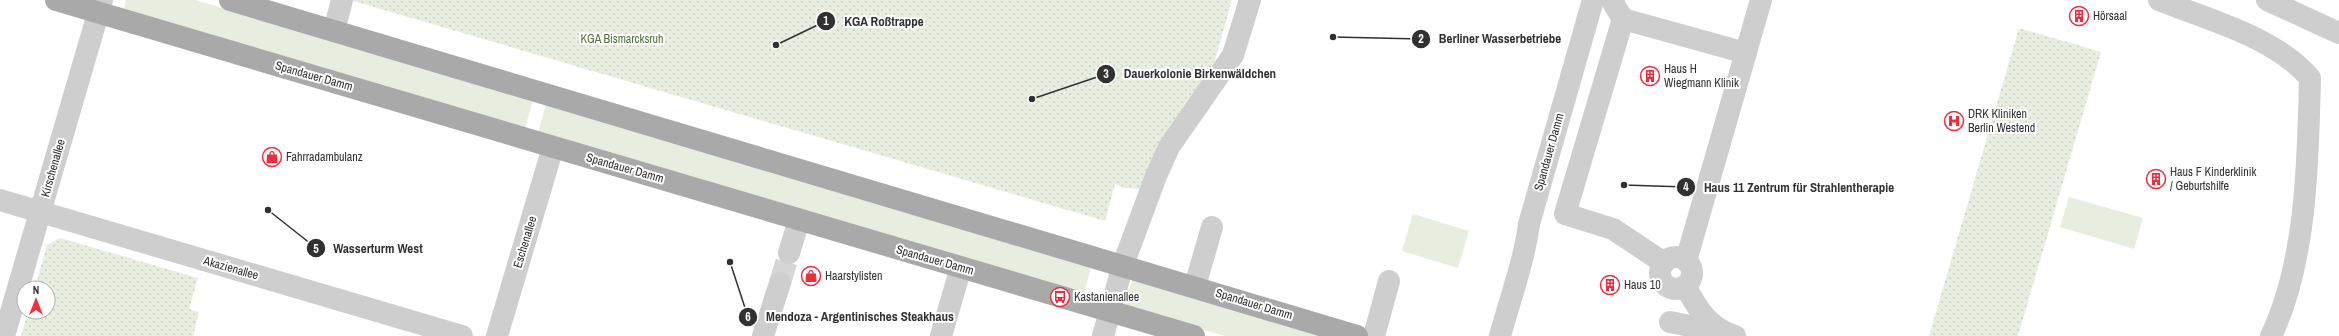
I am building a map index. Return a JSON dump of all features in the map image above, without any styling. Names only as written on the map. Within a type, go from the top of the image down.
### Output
[{"type":"main road","name":"Spandauer Damm","points":[[56,0],[100,6],[553,147],[1194,336]]},
{"type":"main road","name":"Spandauer Damm","points":[[230,0],[1195,286],[1357,336]]},
{"type":"street","points":[[334,31],[342,0]]},
{"type":"street","points":[[1103,336],[1123,265],[1164,158],[1169,147],[1233,55],[1250,0]]},
{"type":"street","name":"Spandauer Damm","points":[[1500,336],[1526,244],[1531,216],[1592,0]]},
{"type":"street","points":[[1686,261],[1672,258],[1664,263],[1660,274],[1664,284],[1675,289],[1685,286],[1691,277],[1689,266],[1686,261],[1761,0]]},
{"type":"street","points":[[2159,0],[2272,46],[2297,64],[2310,78],[2308,137],[2299,244],[2280,317],[2272,336]]},
{"type":"street","points":[[2267,0],[2339,34]]},
{"type":"street","name":"Kirschenallee","points":[[4,336],[100,6]]},
{"type":"street","points":[[1664,263],[1613,229],[1565,214],[1619,10],[1746,53]]},
{"type":"street","name":"Eschenallee","points":[[497,336],[553,147]]},
{"type":"street","name":"Akazienallee","points":[[0,200],[462,336]]},
{"type":"street","points":[[789,253],[799,220]]},
{"type":"street","points":[[1195,286],[1212,227]]},
{"type":"street","points":[[941,336],[961,267]]},
{"type":"street","points":[[1374,336],[1389,281]]},
{"type":"street","points":[[763,336],[780,283]]},
{"type":"street","points":[[1685,286],[1703,317],[1728,334]]},
{"type":"street","points":[[1670,322],[1728,334]]},
{"type":"green space","points":[[126,0],[195,0],[533,100],[525,128],[124,10]]},
{"type":"green space","name":"KGA Bismarcksruh","points":[[350,0],[1232,0],[1215,60],[1143,189],[1125,188],[1115,184],[1105,221]]},
{"type":"green space","points":[[2019,28],[2101,52],[2018,336],[1929,336]]},
{"type":"green space","points":[[546,104],[1092,265],[1084,293],[538,133]]},
{"type":"green space","points":[[2069,197],[2143,218],[2134,249],[2060,227]]},
{"type":"green space","points":[[1413,214],[1469,231],[1458,268],[1402,251]]},
{"type":"green space","points":[[60,238],[198,278],[189,309],[199,312],[193,336],[21,336],[26,320],[56,320],[56,280],[37,280],[47,245]]},
{"type":"green space","points":[[1133,279],[1326,336],[1225,336],[1128,308],[1125,301]]},
{"type":"tunnel","points":[[780,283],[789,253]]},
{"type":"place","name":"Hörsaal","points":[[2079,16]]},
{"type":"place","name":"Berliner Wasserbetriebe","points":[[1333,37]]},
{"type":"place","name":"KGA Roßtrappe","points":[[776,45]]},
{"type":"place","name":"Haus H Wiegmann Klinik","points":[[1650,76]]},
{"type":"place","name":"Dauerkolonie Birkenwäldchen","points":[[1032,99]]},
{"type":"place","name":"DRK Kliniken Berlin Westend","points":[[1954,121]]},
{"type":"place","name":"Fahrradambulanz","points":[[272,157]]},
{"type":"place","name":"Haus F Kinderklinik / Geburtshilfe","points":[[2156,179]]},
{"type":"place","name":"Haus 11 Zentrum für Strahlentherapie","points":[[1624,185]]},
{"type":"place","name":"Wasserturm West","points":[[268,210]]},
{"type":"place","name":"Mendoza - Argentinisches Steakhaus","points":[[730,262]]},
{"type":"place","name":"Haarstylisten","points":[[811,276]]},
{"type":"place","name":"Haus 10","points":[[1610,285]]},
{"type":"place","name":"Kastanienallee","points":[[1060,297]]}]
